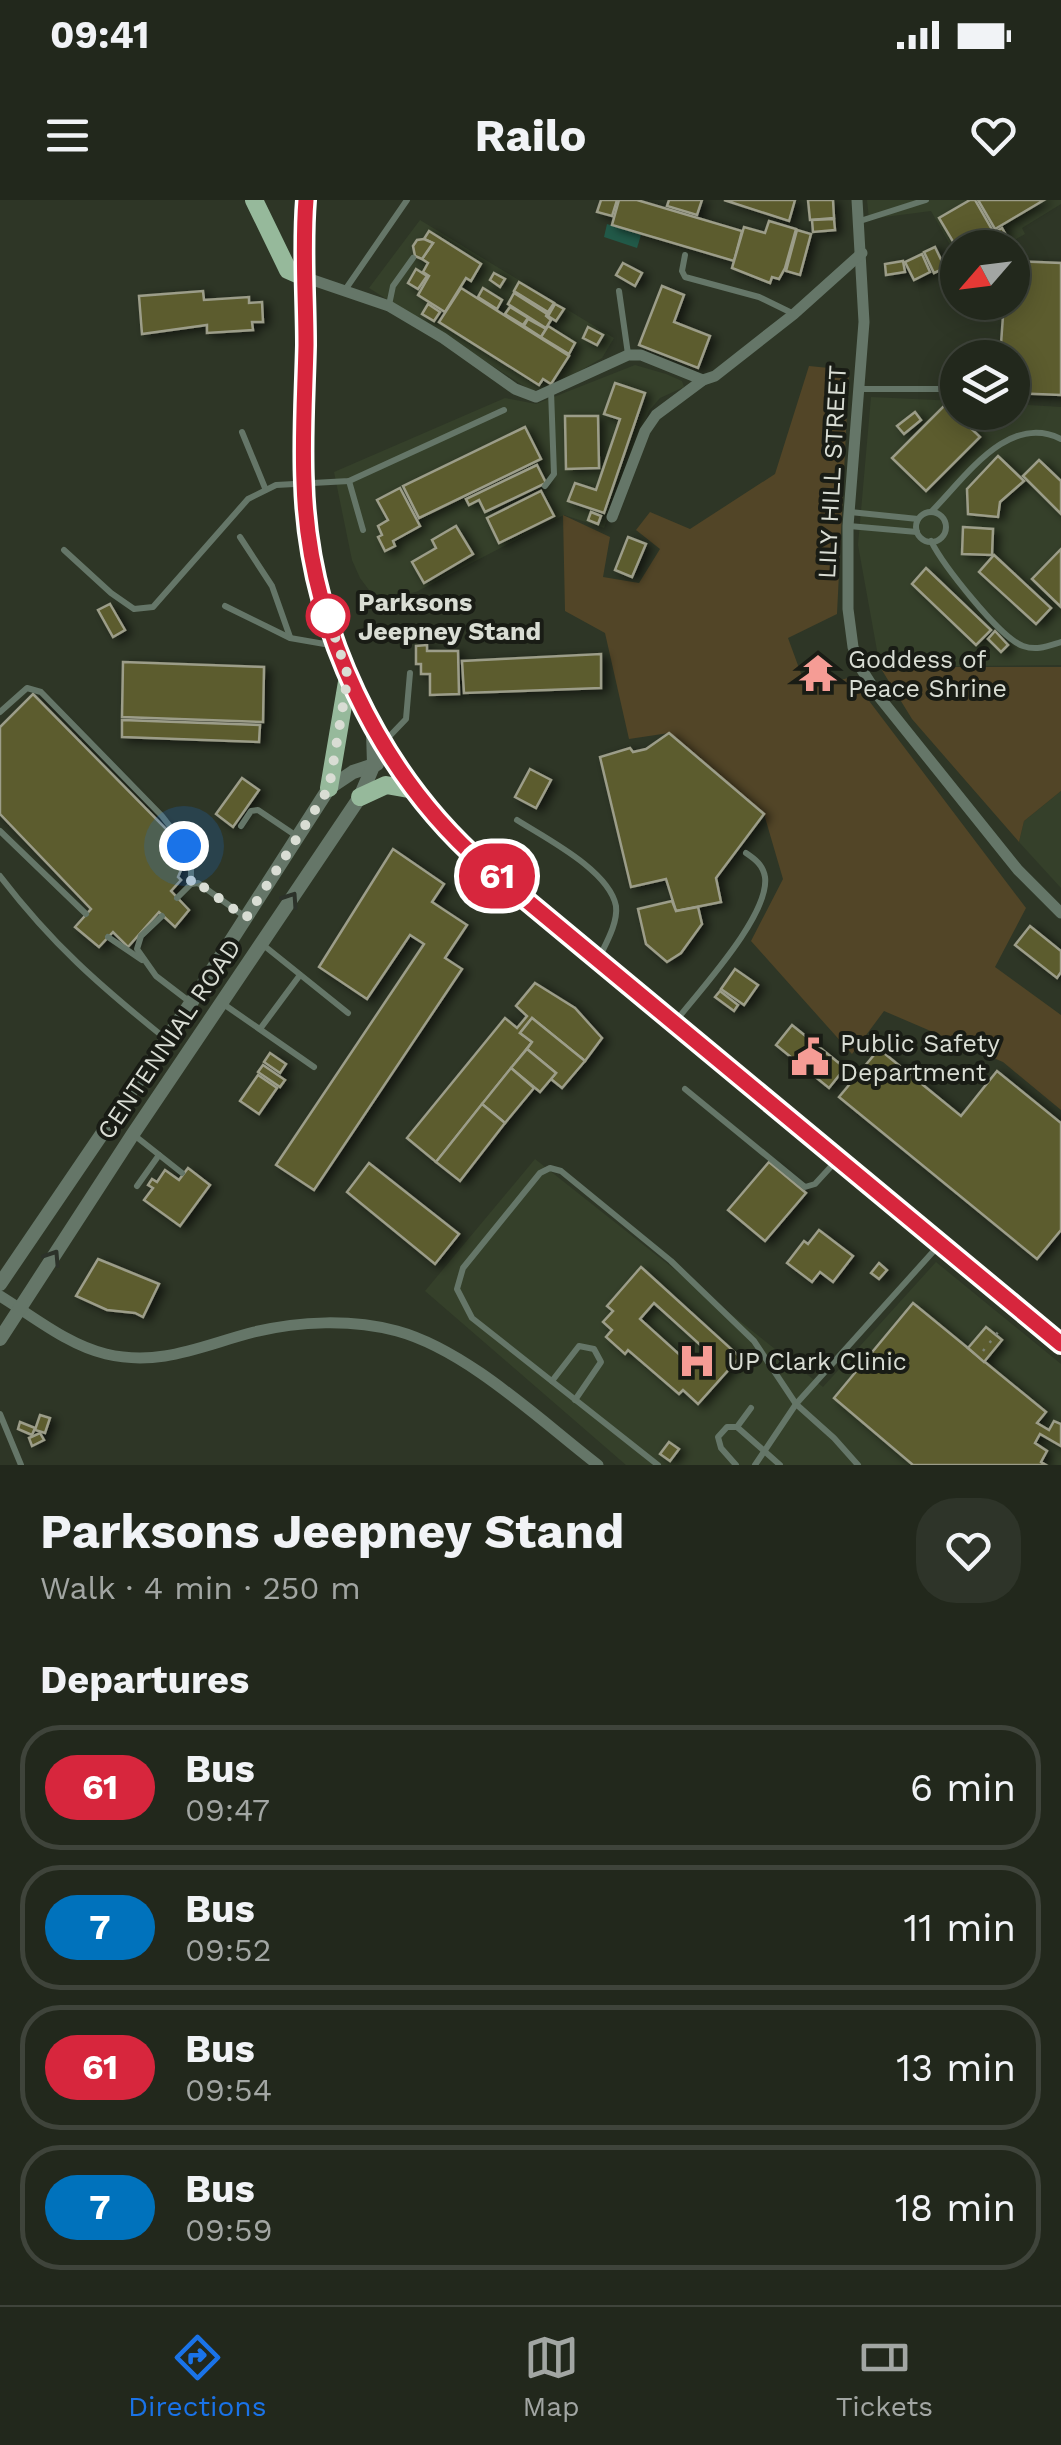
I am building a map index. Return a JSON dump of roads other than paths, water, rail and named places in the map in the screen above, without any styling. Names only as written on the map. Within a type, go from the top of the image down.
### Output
[{"type":"main road","points":[[254,200],[288,270],[304,277]]},
{"type":"main road","points":[[306,200],[304,485],[320,586],[348,676],[397,765],[458,842],[1061,1344]]},
{"type":"main road","points":[[329,788],[348,676]]},
{"type":"main road","points":[[360,798],[386,785],[414,790]]},
{"type":"street","name":"LILY HILL STREET","points":[[857,200],[864,322],[848,526],[848,609],[853,648],[880,698],[1018,870],[1061,913]]},
{"type":"street","points":[[612,518],[645,432],[656,415],[703,380],[715,376],[794,314],[862,253]]},
{"type":"street","points":[[304,277],[389,306],[525,395],[536,397],[628,355],[640,355],[703,380]]},
{"type":"street","name":"CENTENNIAL ROAD","points":[[0,1339],[360,798],[374,764],[372,722]]},
{"type":"street","points":[[329,788],[374,764],[397,765]]},
{"type":"street","name":"CENTENNIAL ROAD","points":[[0,1284],[191,1003],[329,788]]},
{"type":"street","points":[[0,1296],[82,1346],[124,1358],[175,1356],[288,1326],[329,1322],[396,1330],[436,1346],[471,1367],[598,1465]]},
{"type":"lane","points":[[346,290],[408,200]]},
{"type":"lane","points":[[860,222],[926,200]]},
{"type":"lane","points":[[685,255],[685,277],[760,297],[794,314]]},
{"type":"lane","points":[[389,306],[394,286],[413,258]]},
{"type":"lane","points":[[619,291],[628,355]]},
{"type":"lane","points":[[860,389],[940,390]]},
{"type":"lane","points":[[545,486],[554,474],[551,391]]},
{"type":"lane","points":[[64,550],[134,609],[152,608],[248,498],[265,488],[276,484],[349,481],[504,410]]},
{"type":"lane","points":[[849,512],[918,520],[931,512],[1004,439],[1044,430],[1061,439]]},
{"type":"lane","points":[[242,432],[265,488]]},
{"type":"lane","points":[[349,481],[363,530]]},
{"type":"lane","points":[[931,512],[940,515],[946,524],[941,538],[931,542]]},
{"type":"lane","points":[[918,520],[922,538],[931,542],[942,563],[1001,629],[1021,646],[1041,649],[1061,642]]},
{"type":"lane","points":[[848,526],[918,532]]},
{"type":"lane","points":[[240,536],[272,586],[290,638]]},
{"type":"lane","points":[[225,606],[290,638],[338,647]]},
{"type":"lane","points":[[384,743],[406,719],[410,673]]},
{"type":"lane","points":[[0,712],[28,688],[41,692],[162,816],[184,846],[191,864],[191,884]]},
{"type":"lane","points":[[241,826],[251,811],[258,810],[299,837]]},
{"type":"lane","points":[[517,820],[580,859],[606,887],[616,907],[612,932],[598,959]]},
{"type":"lane","points":[[0,831],[86,914]]},
{"type":"lane","points":[[674,1023],[748,925],[764,896],[765,874],[746,853]]},
{"type":"lane","points":[[0,876],[44,933],[89,977],[166,1039]]},
{"type":"lane","points":[[177,898],[191,884],[198,883],[246,918]]},
{"type":"lane","points":[[142,960],[137,948],[141,936],[162,916]]},
{"type":"lane","points":[[108,937],[142,960],[191,1003]]},
{"type":"lane","points":[[261,943],[348,1013]]},
{"type":"lane","points":[[260,1030],[300,976]]},
{"type":"lane","points":[[222,1003],[314,1067]]},
{"type":"lane","points":[[685,1089],[804,1187],[814,1184],[838,1159]]},
{"type":"lane","points":[[133,1134],[182,1173]]},
{"type":"lane","points":[[136,1186],[158,1155]]},
{"type":"lane","points":[[658,1465],[472,1318],[457,1290],[463,1268],[540,1173],[550,1168],[561,1171],[671,1261],[754,1341],[796,1404],[858,1465]]},
{"type":"lane","points":[[755,1465],[796,1404],[941,1244]]},
{"type":"lane","points":[[552,1381],[579,1346],[594,1349],[601,1362],[574,1400]]},
{"type":"lane","points":[[736,1428],[751,1408]]},
{"type":"lane","points":[[0,1414],[21,1465]]},
{"type":"lane","points":[[736,1465],[726,1455],[718,1437],[727,1427],[736,1428],[780,1465]]},
{"type":"lane","points":[[717,1465],[726,1455]]},
{"type":"place","name":"Parksons Jeepney Stand","points":[[328,616]]},
{"type":"place","name":"Goddess of Peace Shrine","points":[[818,673]]},
{"type":"place","name":"Public Safety Department","points":[[810,1057]]},
{"type":"place","name":"UP Clark Clinic","points":[[697,1361]]}]
